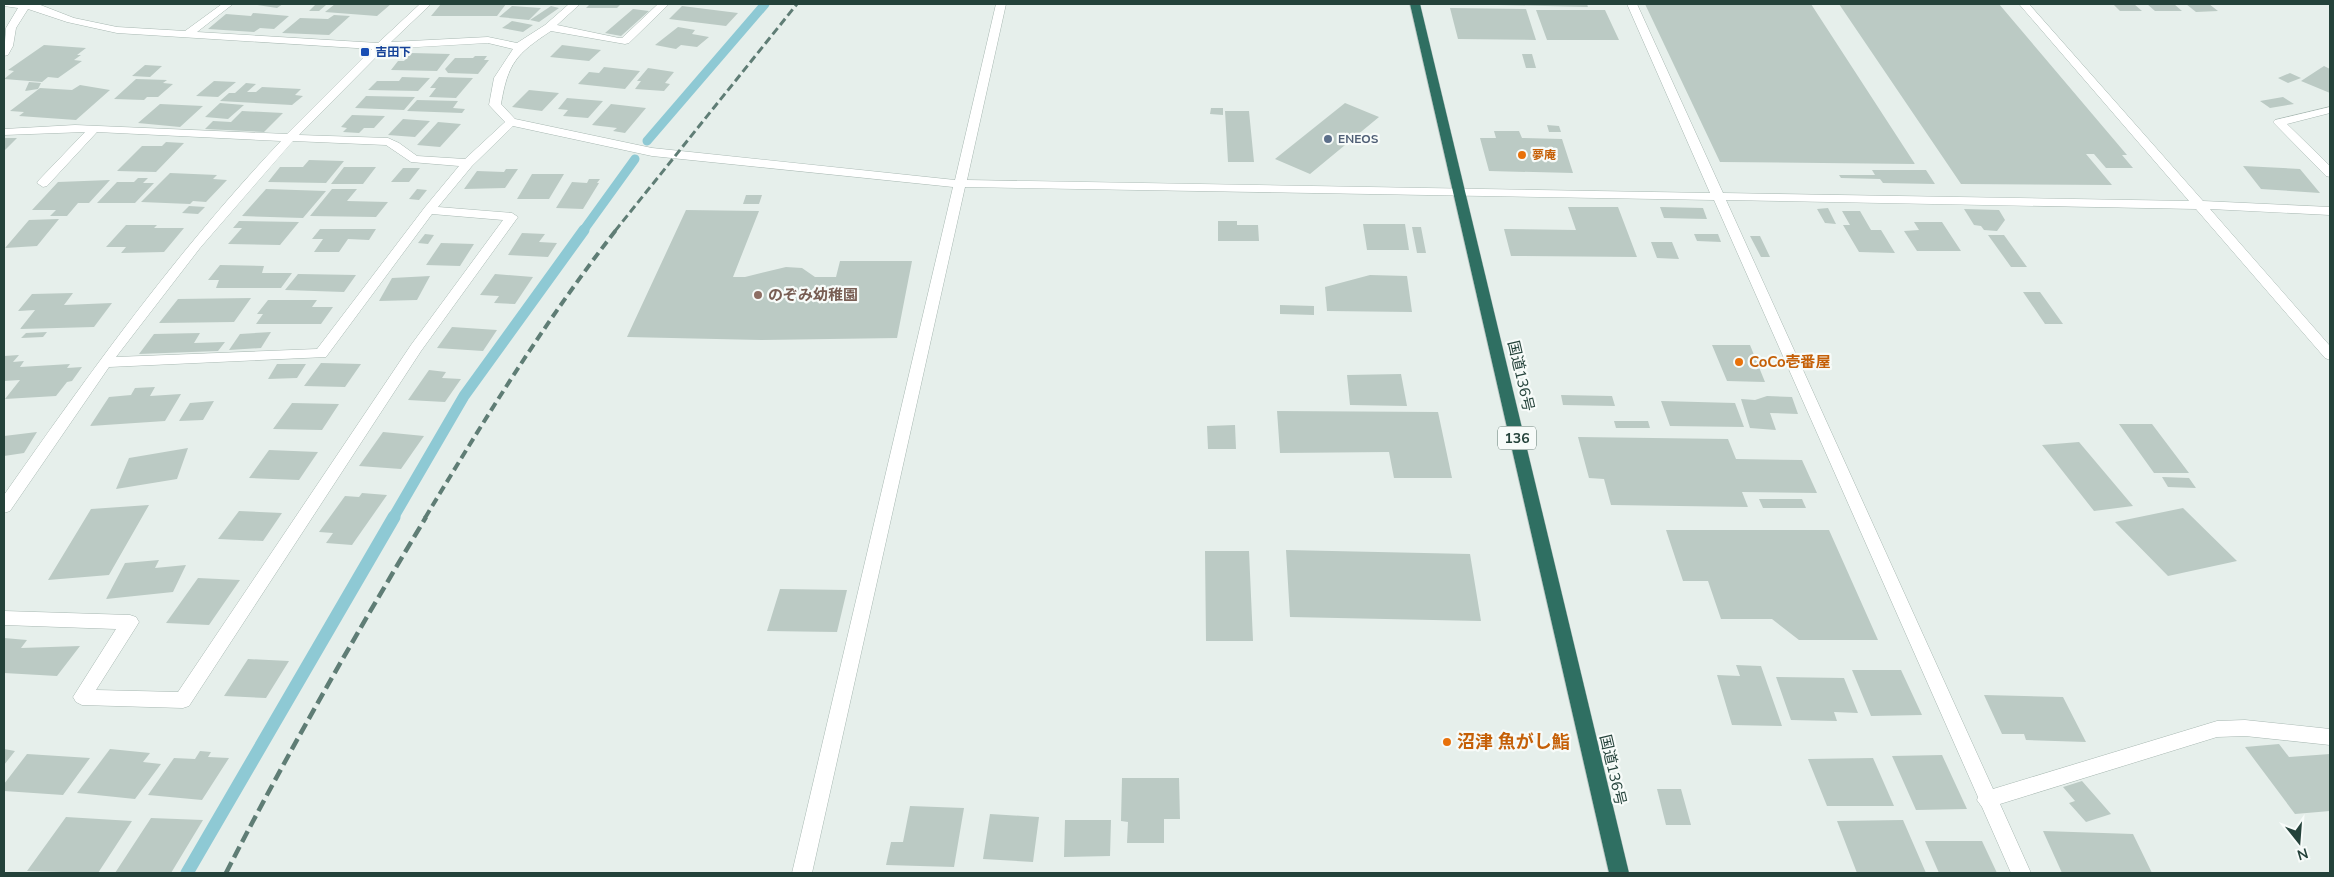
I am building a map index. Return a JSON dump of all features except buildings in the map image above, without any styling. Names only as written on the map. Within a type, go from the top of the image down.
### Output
[{"type":"highway","name":"国道136号","points":[[1416,4],[1619,873]]},
{"type":"street","points":[[7,4],[45,6],[59,16],[92,26],[186,35],[379,46],[488,40],[519,47]]},
{"type":"street","points":[[4,53],[11,28],[26,4]]},
{"type":"street","points":[[186,35],[228,4]]},
{"type":"street","points":[[4,507],[105,362],[219,216],[289,139],[379,46],[426,4]]},
{"type":"street","points":[[575,4],[549,27],[519,47],[500,78],[495,104],[511,122],[652,152],[958,184],[2200,205],[2330,211]]},
{"type":"street","points":[[549,27],[625,41],[664,4]]},
{"type":"street","points":[[802,873],[958,184],[1001,4]]},
{"type":"street","points":[[1632,4],[1986,800],[2021,873]]},
{"type":"street","points":[[2024,4],[2330,355]]},
{"type":"street","points":[[2330,110],[2279,122],[2330,174]]},
{"type":"street","points":[[105,362],[322,354],[429,210],[468,163],[511,122]]},
{"type":"street","points":[[4,132],[39,129],[94,129],[388,142],[396,145],[411,158],[420,162],[440,160],[468,163]]},
{"type":"street","points":[[43,183],[94,129]]},
{"type":"street","points":[[4,618],[130,622],[82,696],[183,700],[416,348],[512,217],[429,210]]},
{"type":"street","points":[[1986,800],[2217,729],[2232,727],[2314,737],[2330,737]]},
{"type":"waterway","points":[[647,141],[765,4]]},
{"type":"waterway","points":[[583,231],[635,159]]},
{"type":"waterway","points":[[393,518],[464,396],[584,230]]},
{"type":"waterway","points":[[187,873],[394,517]]},
{"type":"railway","points":[[615,231],[797,4]]},
{"type":"railway","points":[[425,518],[540,335],[616,230]]},
{"type":"railway","points":[[226,873],[323,694],[426,517]]},
{"type":"place","name":"吉田下","points":[[365,52]]},
{"type":"place","name":"ENEOS","points":[[1328,139]]},
{"type":"place","name":"夢庵","points":[[1522,155]]},
{"type":"place","name":"のぞみ幼稚園","points":[[758,295]]},
{"type":"place","name":"CoCo壱番屋","points":[[1739,362]]},
{"type":"place","name":"沼津 魚がし鮨","points":[[1447,742]]}]
